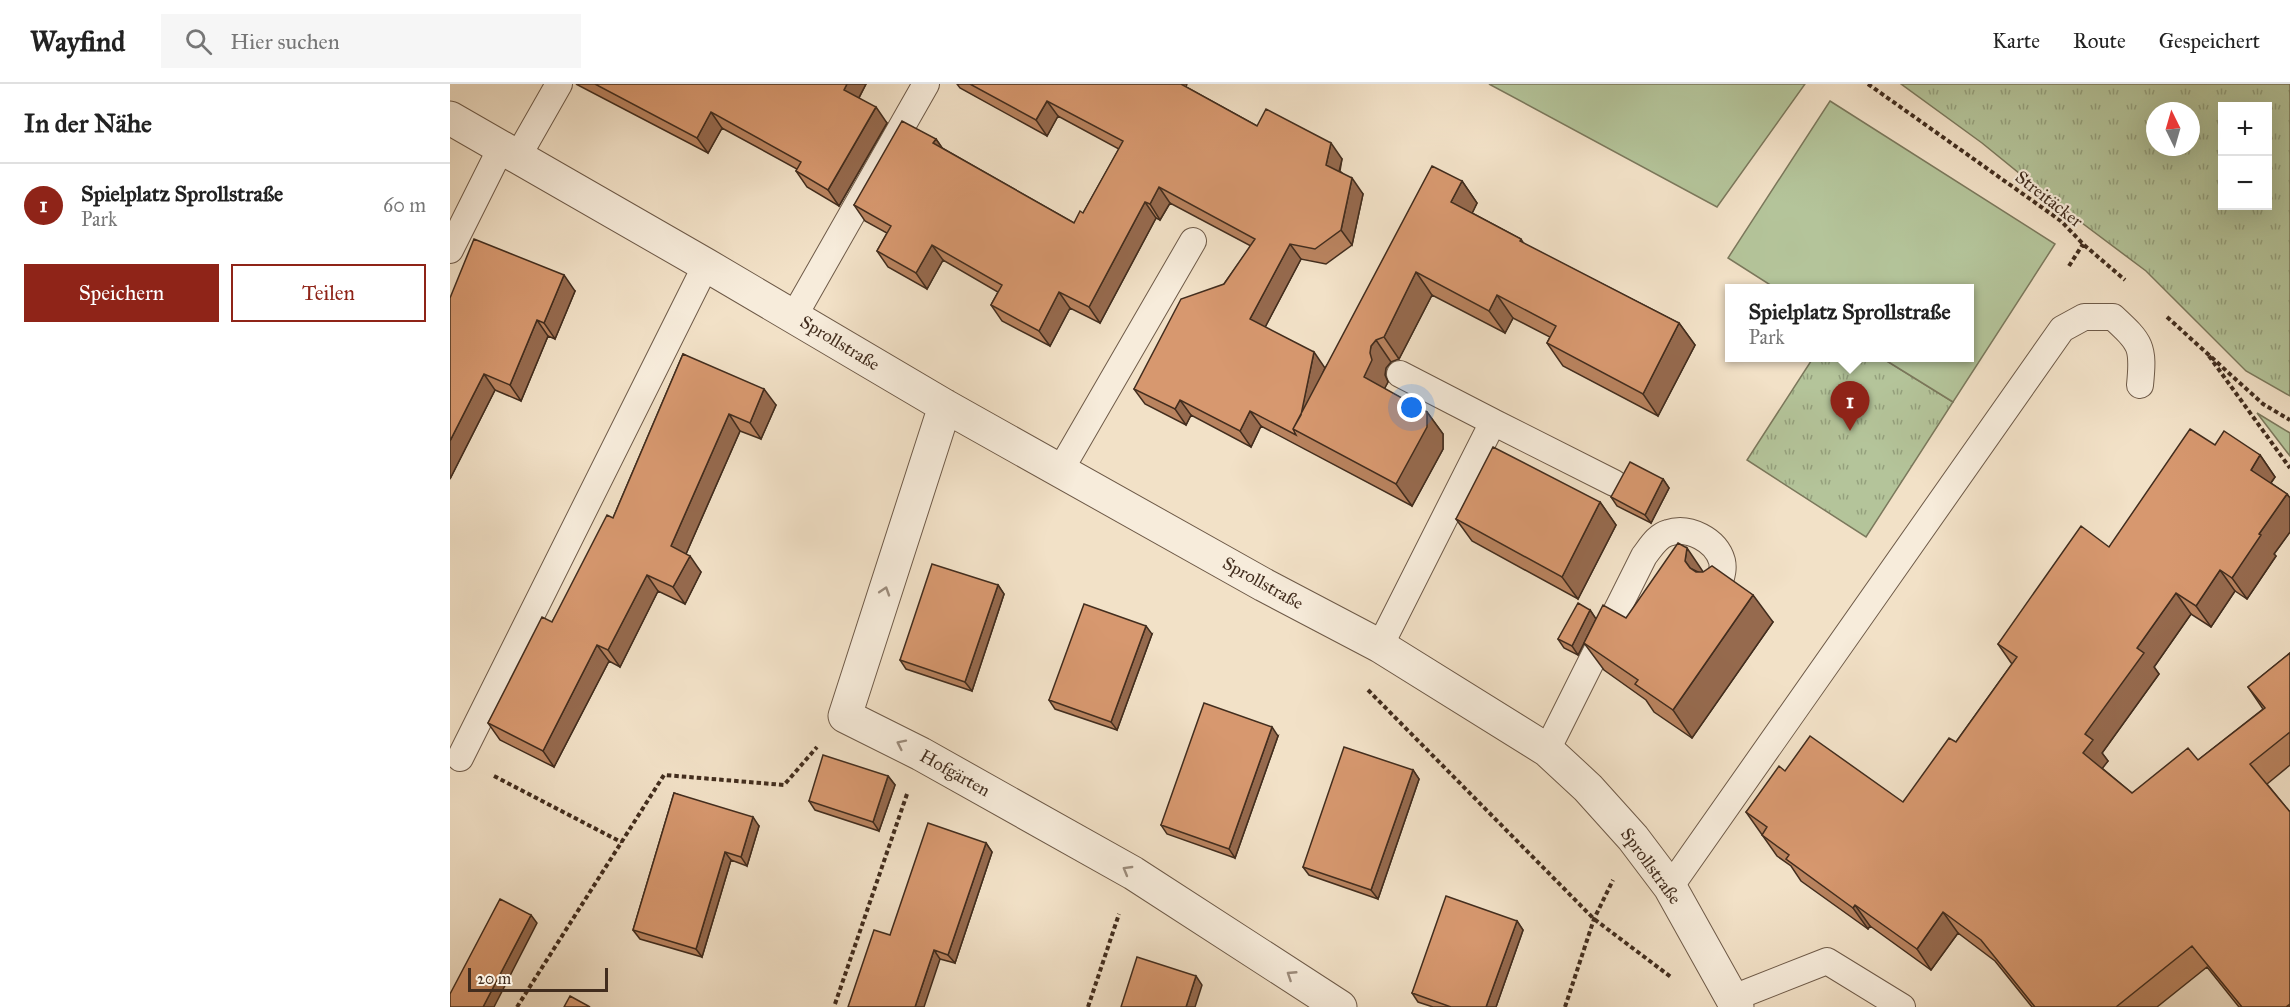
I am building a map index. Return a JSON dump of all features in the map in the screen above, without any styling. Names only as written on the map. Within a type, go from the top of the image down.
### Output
[{"type":"street","name":"Sprollstraße","points":[[450,118],[706,264],[945,406],[1264,585],[1380,646],[1546,750],[1588,789],[1625,830],[1670,887],[1735,1002]]},
{"type":"street","points":[[844,716],[945,406]]},
{"type":"street","name":"Hofgärten","points":[[844,716],[921,754],[1133,873],[1340,1007]]},
{"type":"lane","points":[[450,250],[510,151],[559,84]]},
{"type":"lane","points":[[794,316],[926,84]]},
{"type":"lane","points":[[1061,470],[1193,241]]},
{"type":"lane","points":[[460,758],[706,264]]},
{"type":"lane","points":[[1670,887],[2062,329],[2084,317],[2113,317],[2137,339],[2143,358],[2140,385]]},
{"type":"lane","points":[[1400,374],[1614,483]]},
{"type":"lane","points":[[1380,646],[1493,422]]},
{"type":"lane","points":[[1546,750],[1644,556],[1655,541],[1668,533],[1684,531],[1702,536],[1715,547],[1722,561],[1723,572],[1719,585]]},
{"type":"lane","name":"Sprollstraße","points":[[1735,1002],[1827,961],[1902,1007]]},
{"type":"path","name":"Streitäcker","points":[[1868,84],[2061,221],[2126,281]]},
{"type":"path","points":[[2069,266],[2084,244]]},
{"type":"path","points":[[2161,311],[2263,404],[2290,420]]},
{"type":"path","points":[[2204,348],[2290,468]]},
{"type":"path","points":[[1363,685],[1594,919],[1675,980]]},
{"type":"path","points":[[517,1007],[663,775],[784,784],[844,716]]},
{"type":"path","points":[[835,1004],[921,754]]},
{"type":"path","points":[[460,758],[621,842]]},
{"type":"path","points":[[1088,1007],[1133,873]]},
{"type":"path","points":[[1565,1007],[1594,919]]},
{"type":"green space","points":[[1489,84],[1805,84],[1717,207]]},
{"type":"green space","points":[[1901,84],[2290,84],[2290,396],[2246,371],[2146,271],[2062,208],[1982,143]]},
{"type":"green space","points":[[1830,101],[2055,244],[1953,402],[1888,362],[1974,362],[1974,284],[1769,284],[1728,258]]},
{"type":"green space","points":[[1810,362],[1888,362],[1953,402],[1866,537],[1747,460]]},
{"type":"green space","points":[[2257,413],[2290,433],[2290,456]]},
{"type":"building","points":[[595,84],[847,84],[844,90],[876,107],[828,190],[796,171],[801,162],[711,112],[697,138]]},
{"type":"building","points":[[970,84],[1181,84],[1257,126],[1266,109],[1331,143],[1326,165],[1352,178],[1341,230],[1315,249],[1290,244],[1250,319],[1314,352],[1301,415],[1293,429],[1296,435],[1250,411],[1240,431],[1180,400],[1175,409],[1134,389],[1181,299],[1224,284],[1255,239],[1159,187],[1150,204],[1145,202],[1089,307],[1059,292],[1039,331],[991,305],[1002,285],[932,245],[916,273],[877,251],[891,226],[854,205],[902,121],[936,139],[933,143],[1074,223],[1080,211],[1083,213],[1123,141],[1047,101],[1036,120]]},
{"type":"building","points":[[1432,166],[1462,181],[1451,202],[1521,239],[1520,241],[1679,323],[1643,394],[1547,343],[1556,326],[1497,295],[1489,311],[1416,272],[1384,337],[1376,340],[1371,346],[1372,360],[1364,377],[1427,412],[1427,427],[1396,484],[1293,429]]},
{"type":"building","points":[[474,239],[564,275],[544,323],[537,320],[510,385],[484,374],[450,441],[450,298]]},
{"type":"building","points":[[683,354],[764,389],[750,423],[729,414],[671,546],[690,556],[673,587],[647,575],[608,650],[597,645],[543,751],[488,723],[542,617],[552,622],[607,515],[613,518]]},
{"type":"building","points":[[2190,429],[2215,445],[2224,431],[2260,455],[2251,470],[2287,494],[2232,578],[2220,570],[2196,606],[2176,593],[2137,648],[2144,653],[2085,734],[2093,740],[2083,753],[2132,793],[2188,748],[2198,760],[2265,708],[2248,687],[2290,653],[2290,732],[2250,764],[2290,812],[2290,1004],[2286,1007],[2242,1007],[2192,946],[2116,1007],[2035,1007],[1981,940],[1943,912],[1917,949],[1855,905],[1853,908],[1786,859],[1789,855],[1762,835],[1767,827],[1746,812],[1779,766],[1785,771],[1810,736],[1903,802],[1949,738],[1956,742],[2017,657],[1998,644],[2081,526],[2109,547]]},
{"type":"building","points":[[1493,447],[1600,502],[1562,577],[1456,519]]},
{"type":"building","points":[[1630,462],[1663,479],[1645,515],[1611,497]]},
{"type":"building","points":[[1678,543],[1687,548],[1685,561],[1690,568],[1696,572],[1703,572],[1712,566],[1753,595],[1673,710],[1635,684],[1638,680],[1584,643],[1603,605],[1626,618]]},
{"type":"building","points":[[932,564],[998,585],[965,682],[900,660]]},
{"type":"building","points":[[1578,603],[1590,610],[1572,646],[1558,639]]},
{"type":"building","points":[[1084,604],[1146,626],[1111,722],[1049,700]]},
{"type":"building","points":[[1204,703],[1272,727],[1229,849],[1161,825]]},
{"type":"building","points":[[1344,747],[1413,770],[1371,890],[1303,867]]},
{"type":"building","points":[[823,755],[888,776],[873,822],[809,801]]},
{"type":"building","points":[[674,793],[753,817],[741,857],[725,852],[696,949],[633,930]]},
{"type":"building","points":[[928,823],[986,843],[948,955],[934,950],[915,1007],[848,1007],[874,930],[890,935]]},
{"type":"building","points":[[1446,896],[1517,921],[1486,1007],[1451,1007],[1412,993]]},
{"type":"building","points":[[500,899],[531,915],[483,1007],[450,1007],[450,994]]},
{"type":"building","points":[[1137,957],[1196,976],[1186,1007],[1121,1007]]},
{"type":"building","points":[[570,996],[590,1007],[564,1007]]},
{"type":"place","name":"Spielplatz Sprollstraße","points":[[1850,431]]}]
